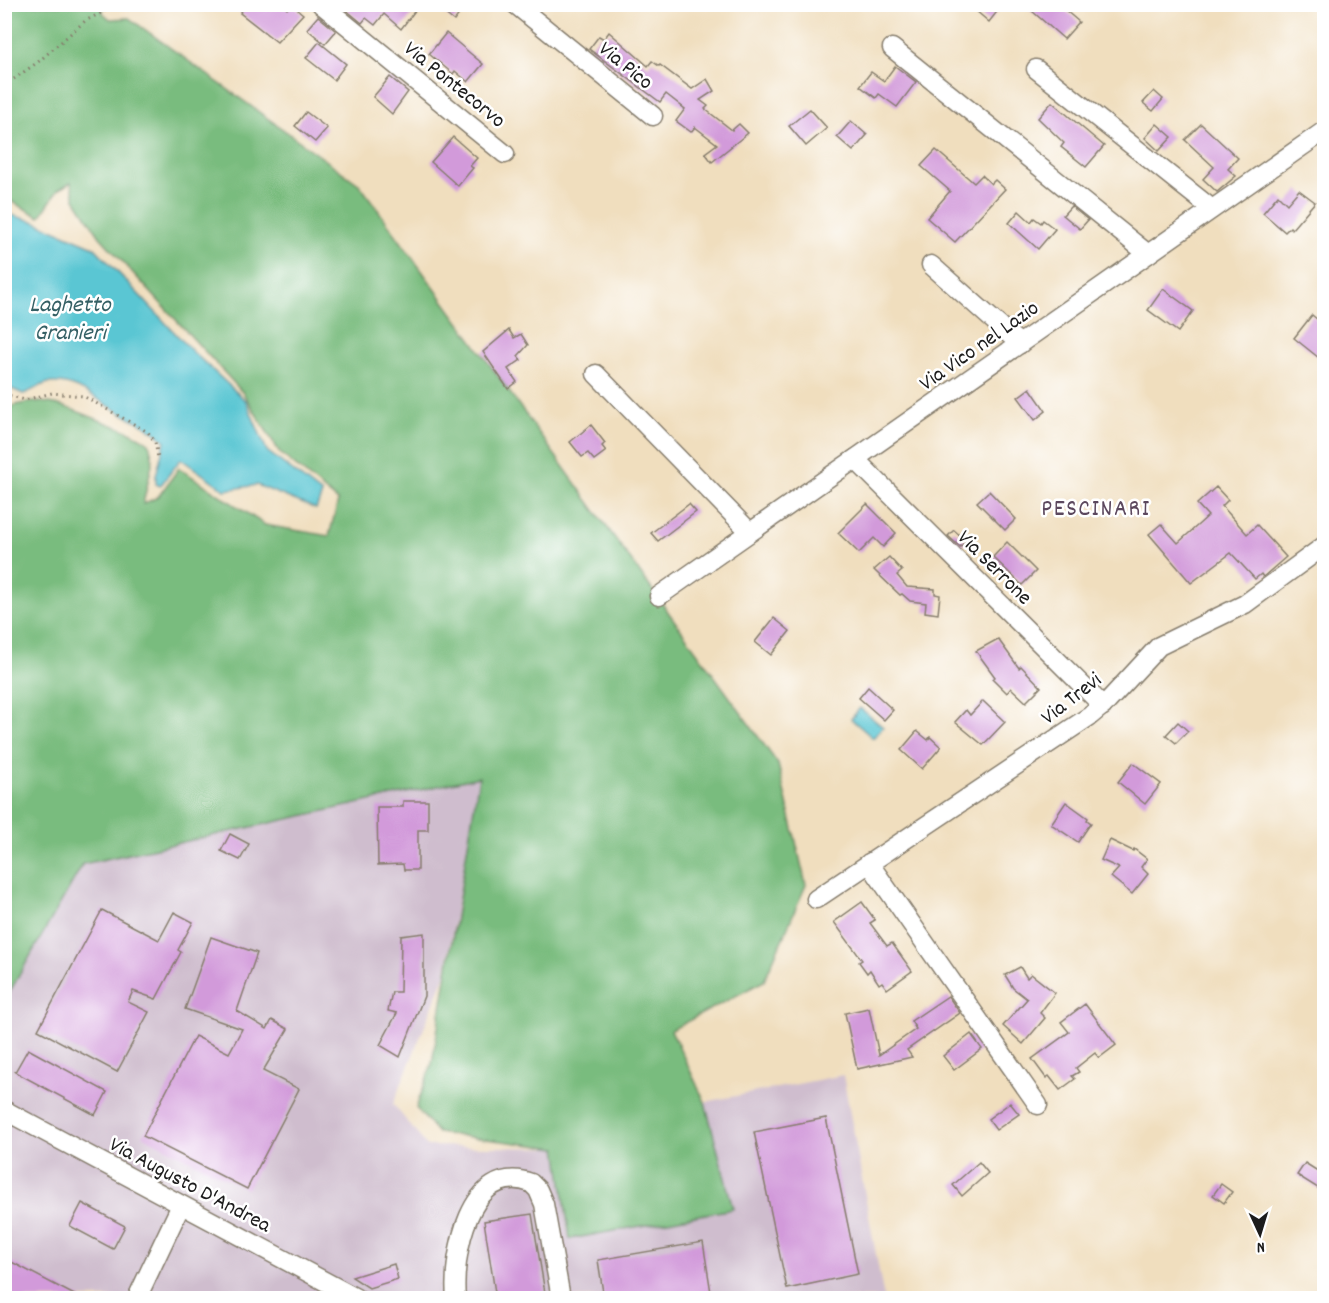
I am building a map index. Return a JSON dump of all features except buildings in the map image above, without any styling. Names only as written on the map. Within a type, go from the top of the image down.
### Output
[{"type":"street","name":"Via Pontecorvo","points":[[321,4],[505,154]]},
{"type":"street","name":"Via Pico","points":[[515,4],[653,116]]},
{"type":"street","points":[[892,48],[1148,254]]},
{"type":"street","points":[[1036,69],[1212,209]]},
{"type":"street","name":"Via Vico nel Lazio","points":[[659,596],[1324,131]]},
{"type":"street","points":[[931,265],[1020,344]]},
{"type":"street","points":[[596,374],[750,532]]},
{"type":"street","name":"Via Serrone","points":[[855,459],[1103,706]]},
{"type":"street","name":"Via Trevi","points":[[816,899],[1103,706],[1159,646],[1239,607],[1324,546]]},
{"type":"street","points":[[869,863],[1038,1105]]},
{"type":"street","name":"Via Augusto D'Andrea","points":[[4,1110],[356,1299]]},
{"type":"street","points":[[456,1299],[457,1256],[465,1221],[473,1207],[489,1190],[504,1180],[514,1179],[531,1183],[542,1199],[561,1299]]},
{"type":"street","points":[[137,1299],[181,1205]]},
{"type":"path","points":[[4,86],[38,62],[85,21],[119,4]]},
{"type":"path","points":[[4,394],[25,400],[52,393],[83,396],[148,432],[155,442],[158,458]]},
{"type":"shaded area","points":[[479,776],[445,976],[393,1104],[427,1146],[557,1148],[569,1238],[732,1209],[705,1102],[843,1075],[884,1298],[5,1298],[5,1000],[83,864]]},
{"type":"green space","points":[[5,5],[103,5],[103,13],[110,19],[129,18],[360,185],[778,764],[806,885],[764,981],[671,1030],[705,1102],[733,1209],[570,1239],[557,1148],[438,1133],[416,1108],[432,1063],[479,777],[83,864],[5,1000],[5,409],[30,402],[53,404],[119,427],[149,443],[153,460],[143,504],[158,497],[179,468],[265,525],[329,536],[338,501],[280,453],[243,393],[100,237],[75,199],[71,182],[58,190],[40,217],[5,198]]},
{"type":"water","name":"Laghetto Granieri","points":[[4,213],[33,221],[94,247],[193,352],[246,401],[267,451],[322,494],[316,509],[257,485],[225,490],[181,459],[160,486],[156,484],[156,475],[165,441],[148,428],[85,391],[68,384],[49,383],[23,394],[5,386]]},
{"type":"water","points":[[860,708],[883,727],[873,738],[851,719]]},
{"type":"district","name":"PESCINARI","points":[[1096,507]]}]
